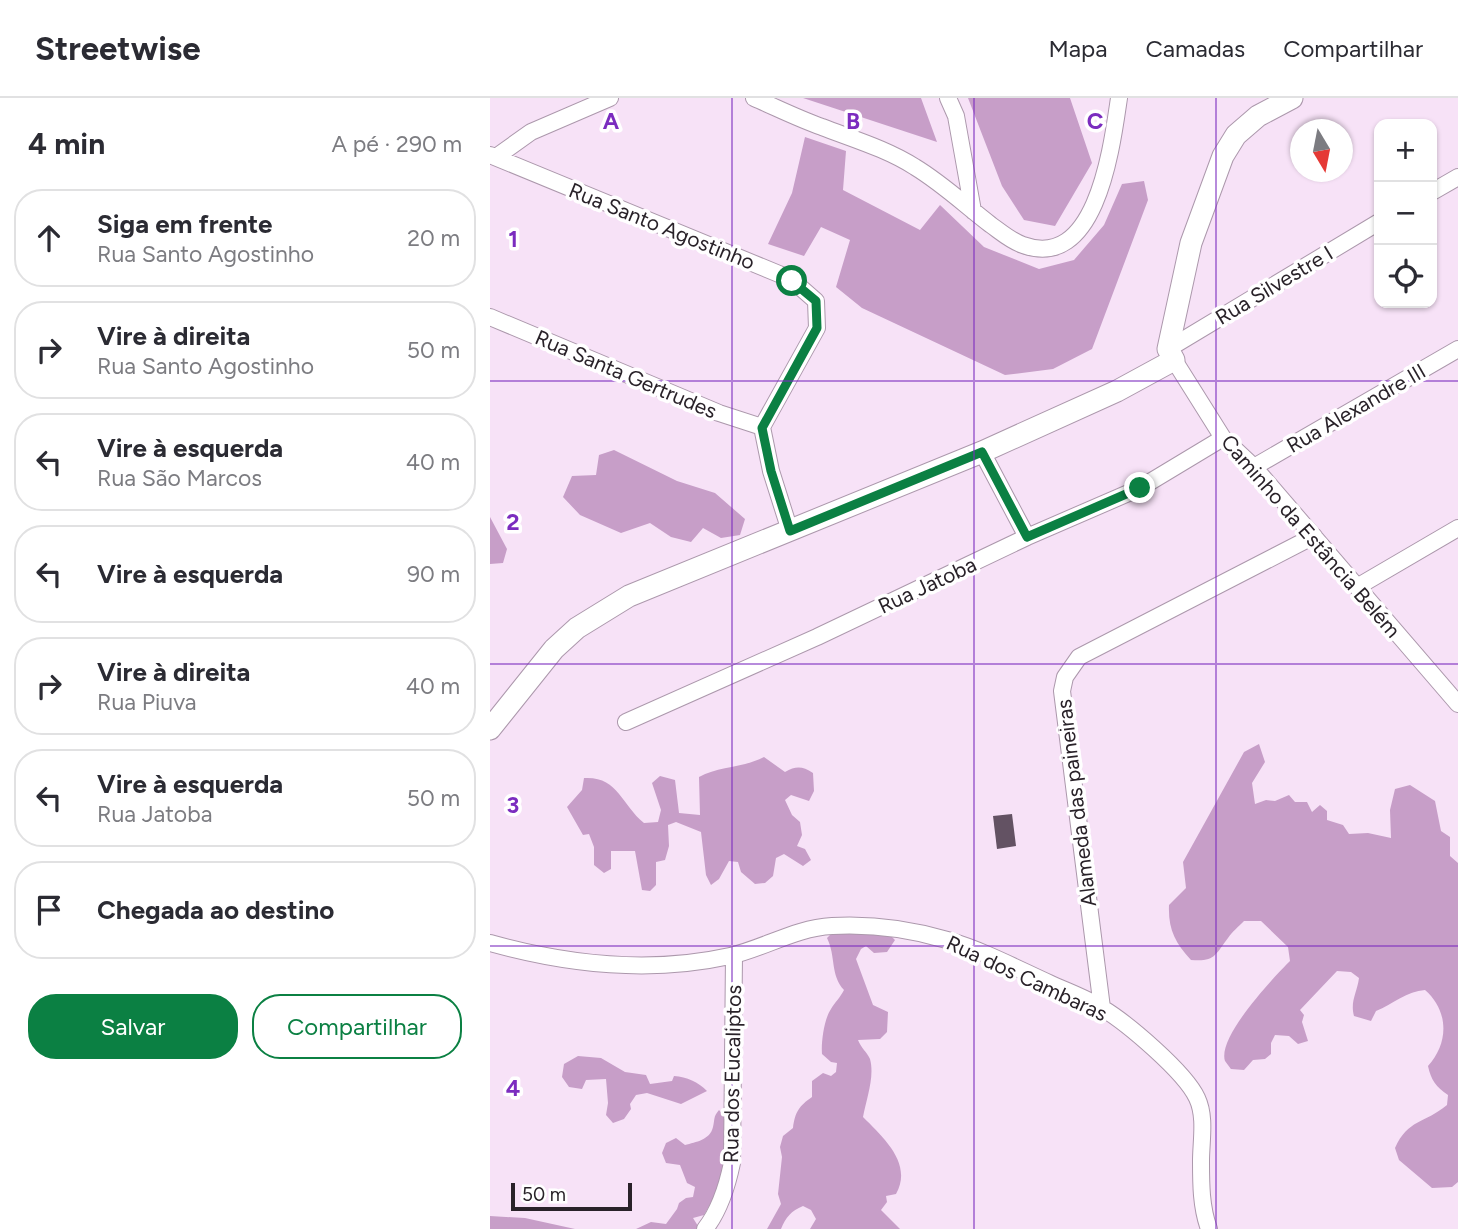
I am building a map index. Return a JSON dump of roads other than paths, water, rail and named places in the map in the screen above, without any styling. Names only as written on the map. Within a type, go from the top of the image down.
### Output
[{"type":"street","points":[[493,156],[531,132],[610,98]]},
{"type":"street","points":[[754,98],[914,166],[1022,245],[1037,248],[1056,247],[1069,241],[1079,230],[1105,179],[1119,98]]},
{"type":"street","points":[[948,98],[956,116],[973,211]]},
{"type":"street","points":[[492,719],[554,649],[577,628],[629,596],[982,452],[1097,401],[1171,354],[1191,243],[1223,156],[1236,135],[1292,98]]},
{"type":"street","name":"Rua Santo Agostinho","points":[[493,156],[779,274],[816,301],[817,328],[762,428]]},
{"type":"street","points":[[1437,189],[1458,177]]},
{"type":"street","name":"Rua Silvestre I","points":[[1171,354],[1374,225]]},
{"type":"street","name":"Rua Santa Gertrudes","points":[[490,317],[719,414],[762,428]]},
{"type":"street","name":"Rua Alexandre III","points":[[1254,467],[1458,349]]},
{"type":"street","name":"Caminho da Estância Belém","points":[[1171,354],[1223,438],[1254,467],[1458,704]]},
{"type":"street","points":[[762,428],[771,471],[790,531]]},
{"type":"street","name":"Rua Jatoba","points":[[625,722],[817,637],[1027,537],[1140,488],[1223,438]]},
{"type":"street","points":[[982,452],[1027,537]]},
{"type":"street","points":[[1357,587],[1458,528]]},
{"type":"street","name":"Alameda das paineiras","points":[[1102,1008],[1068,750],[1062,691],[1065,677],[1079,657],[1314,536]]},
{"type":"street","name":"Rua dos Cambaras","points":[[490,943],[543,958],[644,967],[734,955],[785,936],[829,926],[901,930],[949,940],[1102,1008],[1156,1051],[1183,1077],[1197,1098],[1202,1136],[1202,1201],[1209,1229]]},
{"type":"street","name":"Rua dos Eucaliptos","points":[[705,1229],[713,1219],[727,1185],[732,1163],[734,955]]}]
